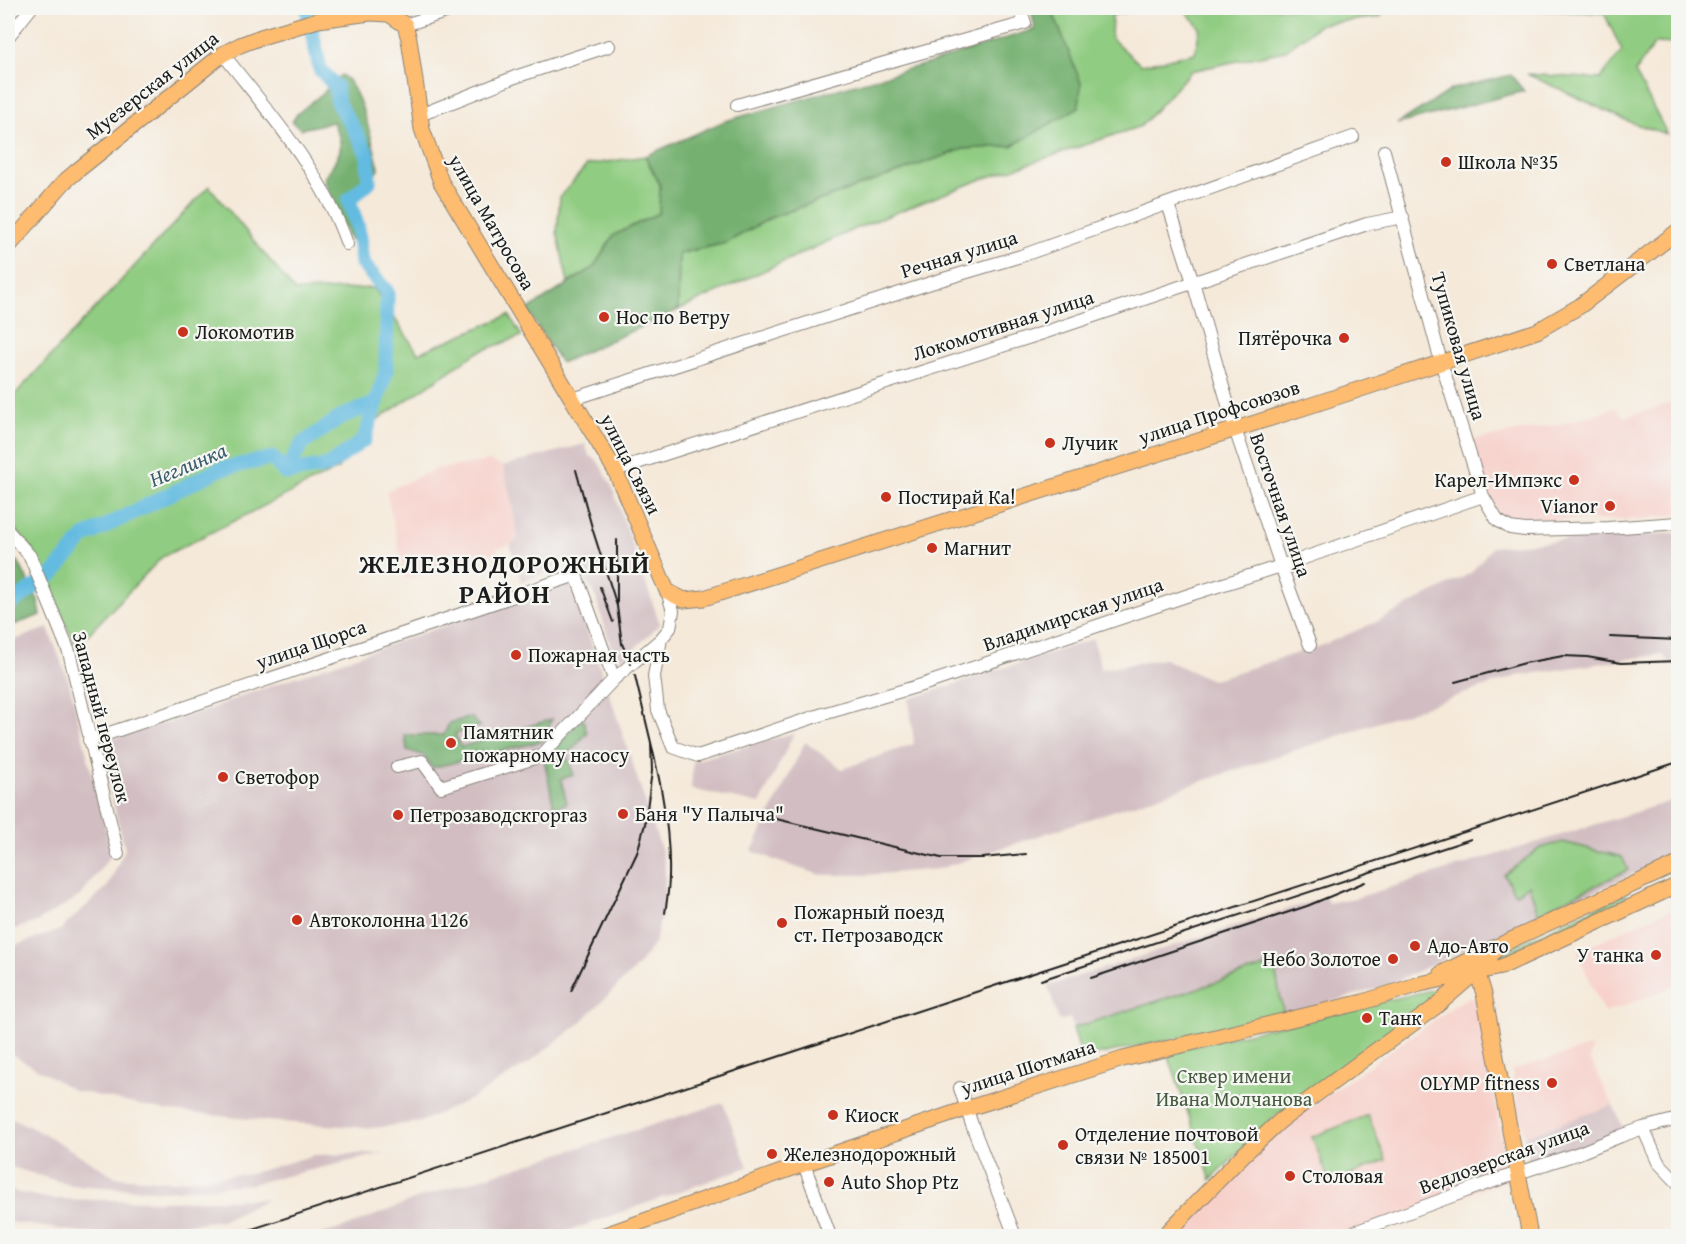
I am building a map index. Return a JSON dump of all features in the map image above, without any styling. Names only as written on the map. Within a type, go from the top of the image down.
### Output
[{"type":"main road","name":"Муезерская улица","points":[[8,247],[64,182],[223,54],[261,37],[318,20],[370,13],[389,14],[405,25]]},
{"type":"main road","name":"улица Матросова","points":[[405,25],[422,129],[441,182],[550,361]]},
{"type":"main road","name":"улица Профсоюзов","points":[[667,591],[684,600],[704,598],[1537,331],[1580,306],[1678,231]]},
{"type":"main road","name":"улица Связи","points":[[550,361],[615,470],[667,591]]},
{"type":"main road","points":[[1427,983],[1500,945],[1678,864]]},
{"type":"main road","points":[[1632,885],[1640,903]]},
{"type":"main road","points":[[1484,994],[1485,985],[1492,974],[1501,967],[1678,885]]},
{"type":"main road","points":[[1164,1236],[1243,1155],[1280,1121],[1439,1004],[1477,971],[1500,945]]},
{"type":"main road","name":"улица Шотмана","points":[[602,1236],[804,1164],[1123,1059],[1364,1002],[1427,983],[1501,967]]},
{"type":"main road","points":[[1477,971],[1484,994],[1530,1236]]},
{"type":"main road","points":[[1427,983],[1444,989],[1439,1004]]},
{"type":"main road","points":[[1439,1004],[1471,989],[1484,994]]},
{"type":"street","points":[[8,37],[31,8]]},
{"type":"street","points":[[405,25],[458,8]]},
{"type":"street","points":[[737,105],[1025,23],[1020,8]]},
{"type":"street","points":[[420,115],[515,76],[609,46]]},
{"type":"street","points":[[223,54],[311,169],[341,226],[347,244]]},
{"type":"street","name":"Речная улица","points":[[573,399],[926,284],[1021,256],[1353,137]]},
{"type":"street","name":"Тупиковая улица","points":[[1384,151],[1441,362],[1484,496],[1497,520],[1510,528],[1525,530],[1678,523]]},
{"type":"street","name":"Восточная улица","points":[[1168,204],[1235,429],[1310,645]]},
{"type":"street","name":"Локомотивная улица","points":[[615,470],[1043,333],[1367,224],[1402,217]]},
{"type":"street","name":"Владимирская улица","points":[[661,639],[654,676],[658,710],[674,747],[698,756],[823,714],[925,684],[1484,496]]},
{"type":"street","name":"Западный переулок","points":[[8,531],[30,556],[69,652],[118,854]]},
{"type":"street","name":"улица Щорса","points":[[89,740],[576,575],[614,679]]},
{"type":"street","points":[[397,767],[422,761],[441,787],[541,756],[614,679],[661,639],[670,628],[673,611],[667,591]]},
{"type":"street","points":[[960,1088],[1015,1236]]},
{"type":"street","name":"Ведлозерская улица","points":[[1344,1236],[1643,1128],[1678,1119]]},
{"type":"street","points":[[1643,1128],[1658,1162],[1678,1183]]},
{"type":"street","points":[[804,1164],[830,1236]]},
{"type":"shaded area","points":[[1678,401],[1678,514],[1635,520],[1575,520],[1517,524],[1501,520],[1490,499],[1473,440],[1565,423],[1615,408],[1625,417]]},
{"type":"shaded area","points":[[585,444],[589,455],[597,460],[611,484],[660,624],[627,656],[615,659],[593,589],[590,590],[579,560],[521,582],[510,545],[518,539],[503,466]]},
{"type":"shaded area","points":[[489,461],[503,466],[518,539],[510,545],[497,548],[498,554],[490,556],[488,551],[406,580],[386,491],[437,469]]},
{"type":"shaded area","points":[[1678,533],[1678,670],[1662,654],[1517,676],[939,869],[867,875],[821,875],[752,851],[805,742],[842,769],[914,744],[909,699],[1093,639],[1101,669],[1164,659],[1212,680],[1323,645],[1376,622],[1471,573],[1492,547],[1574,539]]},
{"type":"shaded area","points":[[570,582],[665,866],[662,913],[655,942],[639,965],[579,1024],[527,1064],[473,1098],[420,1122],[373,1128],[279,1122],[161,1110],[73,1090],[8,1052],[8,948],[60,930],[108,886],[125,849],[98,743],[202,712],[244,695]]},
{"type":"shaded area","points":[[48,628],[69,682],[112,854],[80,896],[37,922],[8,931],[8,642]]},
{"type":"shaded area","points":[[794,733],[760,804],[691,789],[693,761]]},
{"type":"shaded area","points":[[1678,799],[1678,854],[1385,986],[1284,1016],[1274,964],[1073,1028],[1070,1018],[1059,1021],[1048,986],[1326,897],[1328,903],[1356,898]]},
{"type":"shaded area","points":[[1678,906],[1678,985],[1604,1013],[1577,951]]},
{"type":"shaded area","points":[[1472,997],[1479,1001],[1482,1013],[1507,1179],[1360,1236],[1175,1236],[1282,1127],[1463,1000]]},
{"type":"shaded area","points":[[1593,1046],[1590,1059],[1613,1105],[1524,1136],[1512,1070]]},
{"type":"shaded area","points":[[723,1103],[748,1167],[555,1236],[315,1236],[343,1228],[424,1196]]},
{"type":"shaded area","points":[[1613,1105],[1625,1132],[1530,1166],[1524,1136]]},
{"type":"shaded area","points":[[8,1116],[48,1136],[116,1177],[172,1181],[253,1173],[314,1155],[385,1153],[251,1184],[166,1191],[71,1185],[8,1166]]},
{"type":"shaded area","points":[[8,1189],[52,1199],[157,1201],[268,1199],[222,1220],[110,1236],[8,1222]]},
{"type":"green space","points":[[1031,8],[1051,8],[1081,83],[1079,107],[1012,146],[963,149],[770,218],[726,243],[679,253],[678,310],[561,363],[527,310],[593,268],[614,235],[659,213],[660,185],[645,156],[725,121],[930,63],[1035,29]]},
{"type":"green space","points":[[1051,8],[1150,8],[1112,15],[1111,38],[1141,65],[1195,53],[1200,28],[1183,8],[1386,8],[1380,17],[1321,24],[1284,51],[1191,71],[1141,126],[977,181],[857,228],[678,310],[679,254],[726,243],[770,218],[963,149],[1012,146],[1081,83]]},
{"type":"green space","points":[[1489,8],[1678,8],[1678,44],[1655,43],[1635,72],[1667,134],[1632,123],[1527,74],[1600,79],[1622,51],[1604,13]]},
{"type":"green space","points":[[341,75],[348,80],[360,103],[379,169],[344,198],[357,235],[352,240],[348,237],[324,179],[338,157],[340,147],[333,122],[301,129],[292,122],[297,114]]},
{"type":"green space","points":[[1511,75],[1524,91],[1397,124],[1452,89]]},
{"type":"green space","points":[[645,156],[660,185],[659,213],[614,235],[593,268],[568,283],[557,232],[560,197],[587,165]]},
{"type":"green space","points":[[209,186],[295,291],[374,288],[418,353],[509,315],[522,336],[478,352],[361,431],[338,469],[162,557],[76,647],[33,551],[8,521],[8,402]]},
{"type":"green space","points":[[18,561],[38,600],[41,615],[8,627],[8,565]]},
{"type":"green space","points":[[471,717],[480,726],[455,734],[461,747],[552,719],[542,741],[432,768],[425,756],[407,750],[405,735],[444,735],[449,723]]},
{"type":"green space","points":[[583,718],[587,733],[567,756],[574,775],[561,779],[567,803],[554,808],[544,758]]},
{"type":"green space","points":[[1563,842],[1622,857],[1628,870],[1538,913],[1529,885],[1515,894],[1504,875],[1540,848]]},
{"type":"green space","points":[[1625,894],[1627,898],[1502,955],[1502,952]]},
{"type":"green space","points":[[1274,964],[1284,1016],[1082,1058],[1073,1028]]},
{"type":"green space","name":"Сквер имени Ивана Молчанова","points":[[1435,989],[1438,996],[1274,1117],[1211,1180],[1167,1052]]},
{"type":"green space","points":[[1368,1115],[1386,1160],[1330,1183],[1312,1137]]},
{"type":"waterway","name":"Неглинка","points":[[8,606],[53,574],[84,537],[220,469],[273,458],[285,473],[328,466],[364,440],[386,372],[387,292],[362,263],[358,228],[349,200],[369,182],[368,155],[338,104],[336,87],[320,69],[307,8]]},
{"type":"waterway","points":[[285,473],[302,444],[343,416],[377,403]]},
{"type":"railway","points":[[576,470],[617,606]]},
{"type":"railway","points":[[617,540],[617,606],[622,644],[631,664]]},
{"type":"railway","points":[[600,587],[613,622]]},
{"type":"railway","points":[[1610,637],[1678,640]]},
{"type":"railway","points":[[1455,682],[1525,663],[1563,656],[1587,657],[1621,663],[1678,661]]},
{"type":"railway","points":[[635,676],[658,775],[667,826],[669,876],[665,913]]},
{"type":"railway","points":[[571,991],[637,853],[645,824],[652,771],[651,743]]},
{"type":"railway","points":[[231,1236],[1678,762]]},
{"type":"railway","points":[[772,818],[941,858],[982,858],[1026,854]]},
{"type":"railway","points":[[1041,980],[1471,839]]},
{"type":"railway","points":[[1091,978],[1307,906],[1365,882]]},
{"type":"place","name":"Школа №35","points":[[1446,162]]},
{"type":"place","name":"Светлана","points":[[1552,264]]},
{"type":"place","name":"Нос по Ветру","points":[[604,317]]},
{"type":"place","name":"Локомотив","points":[[183,332]]},
{"type":"place","name":"Пятёрочка","points":[[1344,338]]},
{"type":"place","name":"Лучик","points":[[1050,443]]},
{"type":"place","name":"Карел-Импэкс","points":[[1574,480]]},
{"type":"place","name":"Постирай Ка!","points":[[886,497]]},
{"type":"place","name":"Vianor","points":[[1610,506]]},
{"type":"place","name":"Магнит","points":[[932,548]]},
{"type":"place","name":"Пожарная часть","points":[[516,655]]},
{"type":"place","name":"Памятник пожарному насосу","points":[[451,743]]},
{"type":"place","name":"Светофор","points":[[223,777]]},
{"type":"place","name":"Баня \"У Палыча\"","points":[[623,814]]},
{"type":"place","name":"Петрозаводскгоргаз","points":[[398,815]]},
{"type":"place","name":"Автоколонна 1126","points":[[297,920]]},
{"type":"place","name":"Пожарный поезд ст. Петрозаводск","points":[[782,923]]},
{"type":"place","name":"Адо-Авто","points":[[1415,946]]},
{"type":"place","name":"У танка","points":[[1656,955]]},
{"type":"place","name":"Небо Золотое","points":[[1393,959]]},
{"type":"place","name":"Танк","points":[[1367,1018]]},
{"type":"place","name":"OLYMP fitness","points":[[1552,1083]]},
{"type":"place","name":"Киоск","points":[[833,1115]]},
{"type":"place","name":"Отделение почтовой связи № 185001","points":[[1063,1145]]},
{"type":"place","name":"Железнодорожный","points":[[772,1154]]},
{"type":"place","name":"Столовая","points":[[1290,1176]]},
{"type":"place","name":"Auto Shop Ptz","points":[[829,1182]]},
{"type":"district","name":"ЖЕЛЕЗНОДОРОЖНЫЙ РАЙОН","points":[[505,579]]}]
